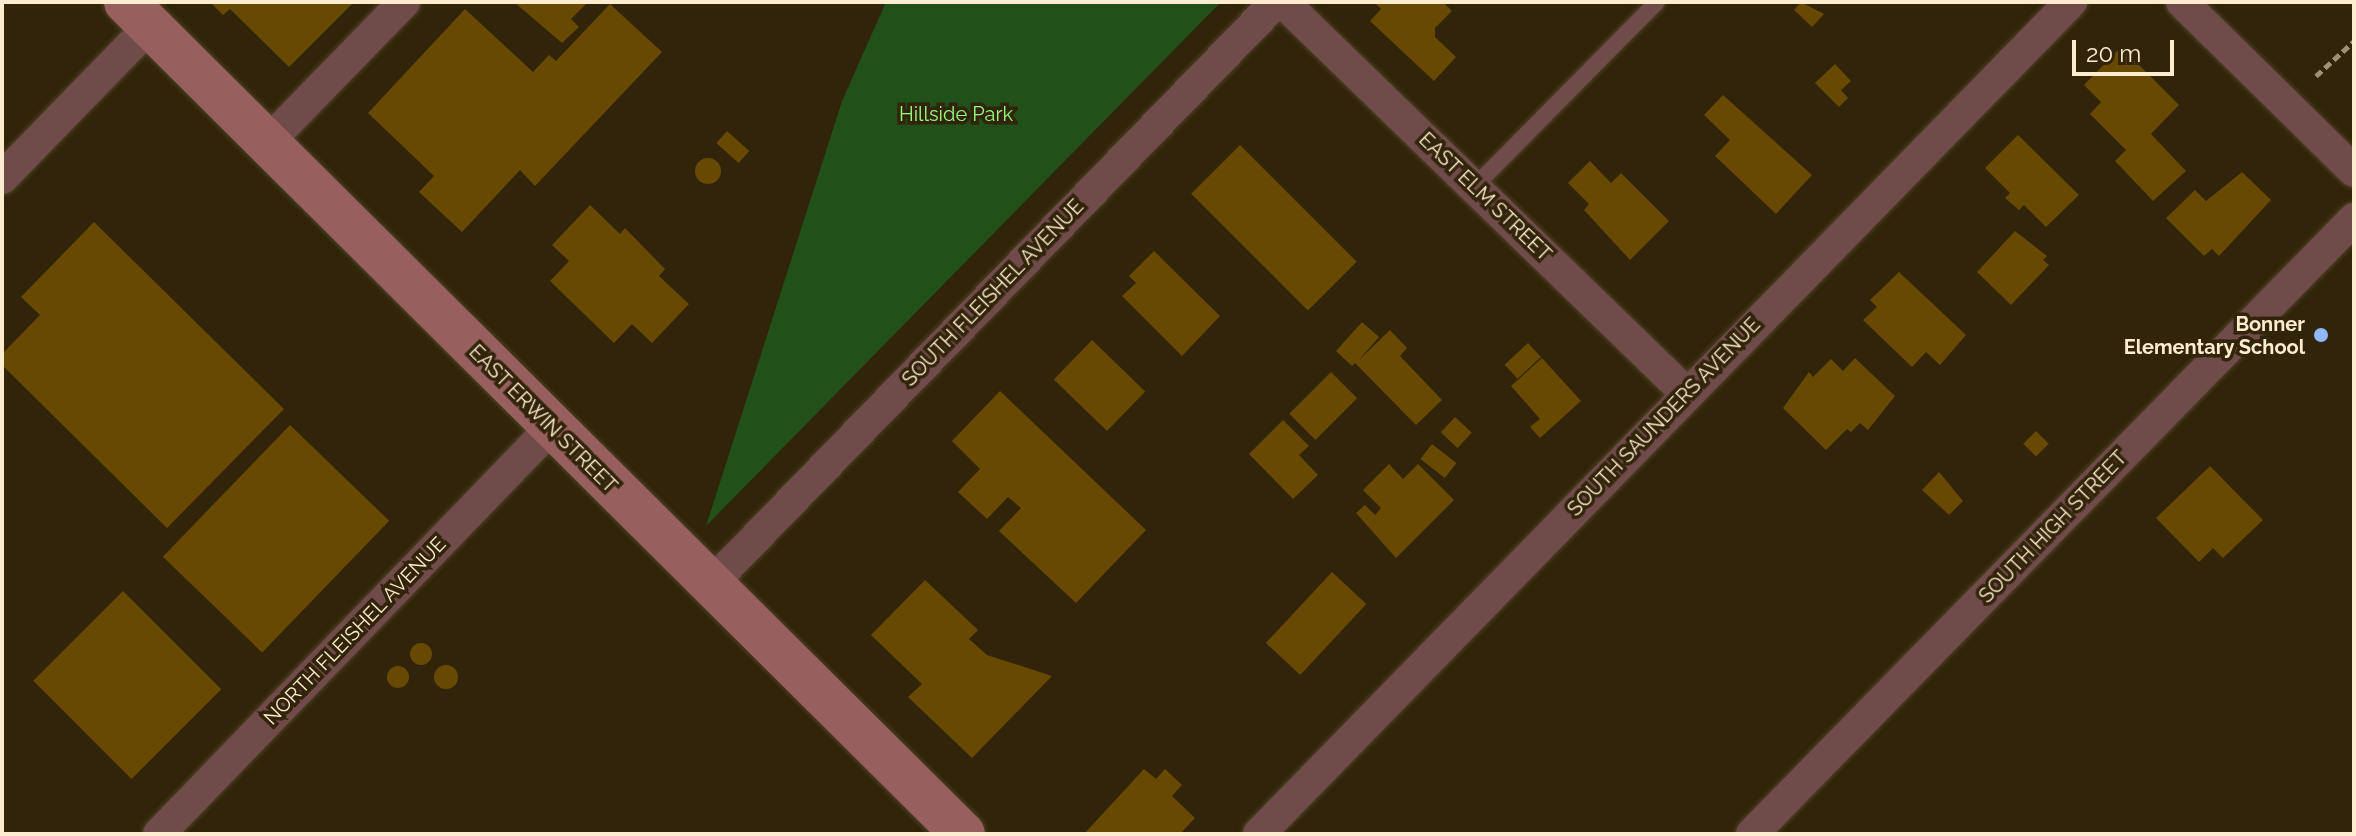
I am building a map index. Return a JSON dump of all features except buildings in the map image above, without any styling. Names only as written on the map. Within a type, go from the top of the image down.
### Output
[{"type":"main road","name":"EAST ERWIN STREET","points":[[138,14],[269,141],[551,428],[959,833]]},
{"type":"street","points":[[269,141],[404,2]]},
{"type":"street","name":"SOUTH FLEISHEL AVENUE","points":[[710,585],[1276,2]]},
{"type":"street","name":"EAST ELM STREET","points":[[1283,2],[1686,393]]},
{"type":"street","name":"SOUTH SAUNDERS AVENUE","points":[[1259,834],[1686,393],[2071,2]]},
{"type":"street","points":[[2182,2],[2354,171]]},
{"type":"street","points":[[2,178],[138,14]]},
{"type":"street","name":"SOUTH HIGH STREET","points":[[1752,834],[2354,219]]},
{"type":"street","name":"NORTH FLEISHEL AVENUE","points":[[159,834],[551,428]]},
{"type":"lane","points":[[1474,187],[1657,2]]},
{"type":"path","points":[[2316,76],[2354,41]]},
{"type":"green space","name":"Hillside Park","points":[[886,2],[1220,3],[706,526],[842,101]]},
{"type":"place","name":"Bonner Elementary School","points":[[2321,335]]}]
